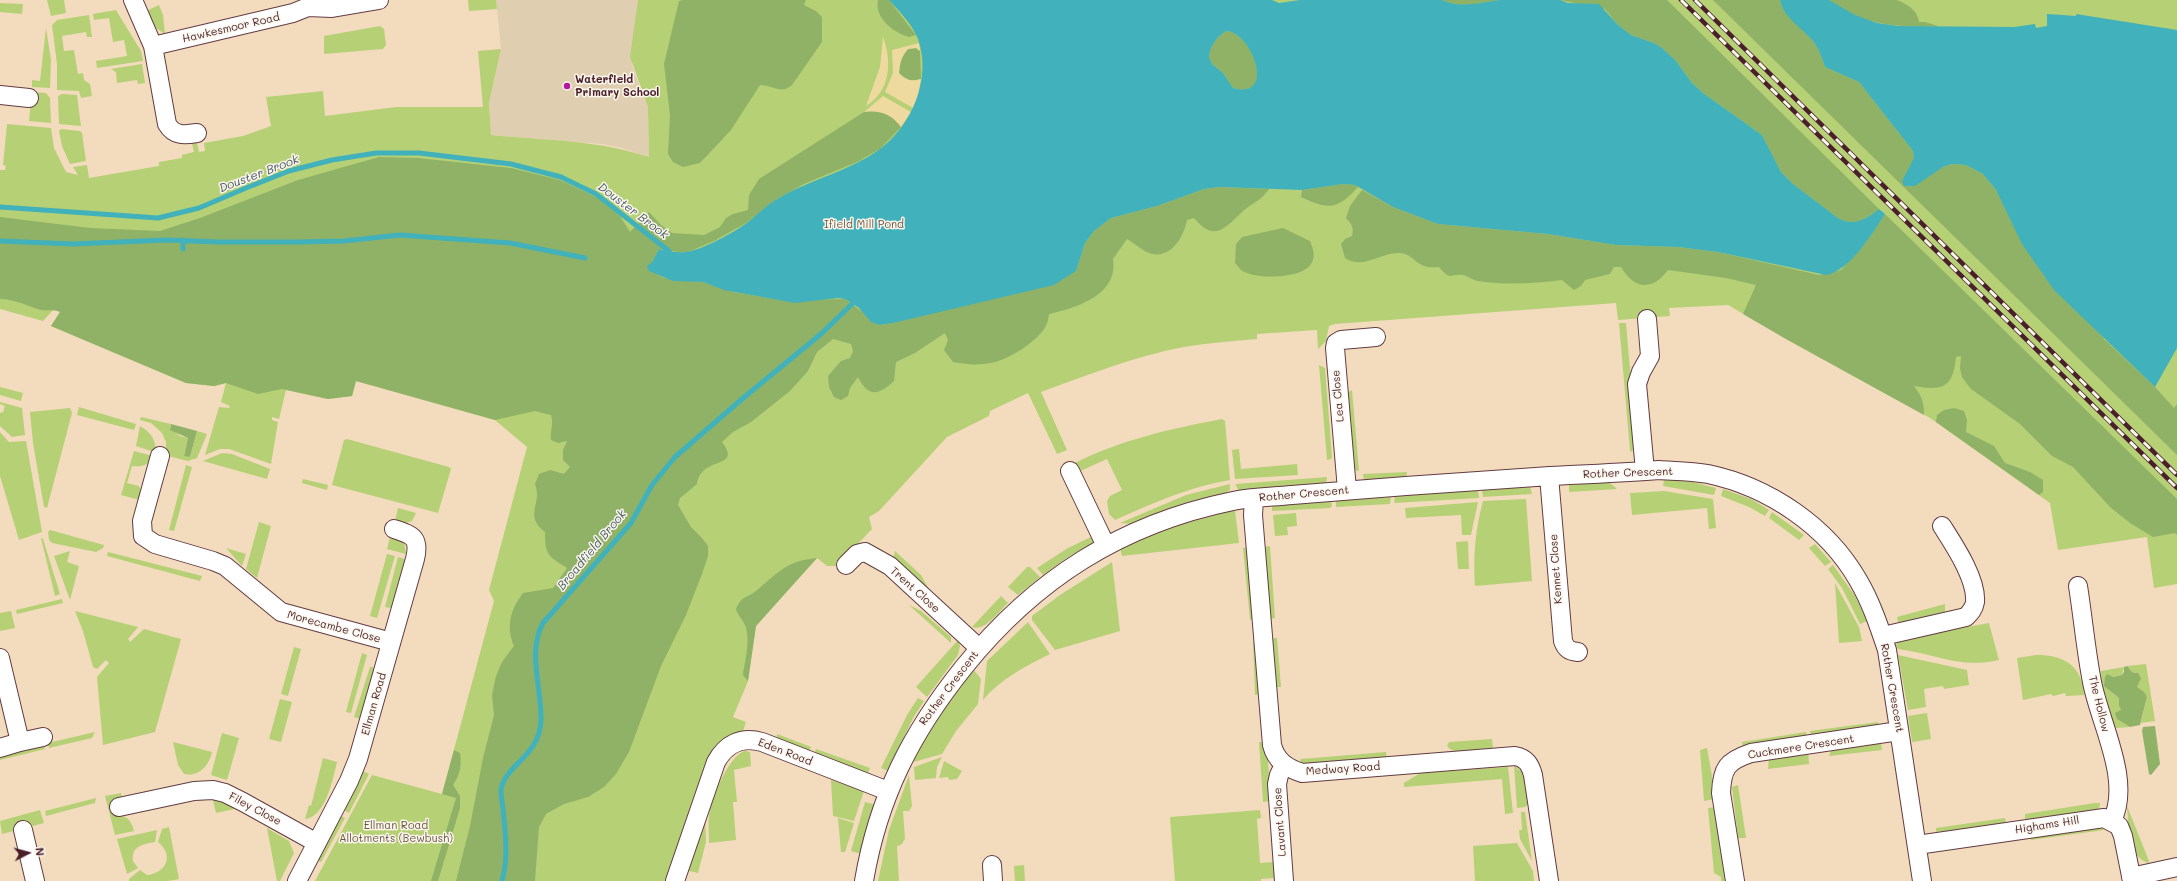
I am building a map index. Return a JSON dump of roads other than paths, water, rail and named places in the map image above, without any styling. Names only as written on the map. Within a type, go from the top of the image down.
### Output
[{"type":"street","points":[[133,0],[153,46],[167,124],[174,133],[180,135],[197,133]]},
{"type":"street","name":"Hawkesmoor Road","points":[[153,46],[293,13],[307,4],[332,8],[380,0]]},
{"type":"street","points":[[0,95],[30,98]]},
{"type":"street","points":[[1645,471],[1637,384],[1640,372],[1650,356],[1647,319]]},
{"type":"street","name":"Lea Close","points":[[1347,490],[1335,348],[1336,343],[1341,340],[1376,337]]},
{"type":"street","name":"Morecambe Close","points":[[160,456],[142,521],[143,536],[155,544],[225,566],[281,612],[391,642]]},
{"type":"street","points":[[1070,471],[1106,546]]},
{"type":"street","name":"Rother Crescent","points":[[864,881],[875,832],[888,791],[907,751],[929,713],[979,648],[1011,614],[1069,568],[1106,546],[1172,517],[1235,501],[1347,490],[1645,471],[1686,471],[1727,479],[1763,493],[1795,512],[1809,523],[1836,550],[1858,579],[1869,600],[1887,650],[1922,881]]},
{"type":"street","name":"Kennet Close","points":[[1549,476],[1563,641],[1566,648],[1571,652],[1578,652]]},
{"type":"street","points":[[1254,499],[1253,515],[1272,745],[1274,752],[1284,765]]},
{"type":"street","points":[[1883,636],[1966,617],[1972,612],[1975,603],[1970,577],[1942,526]]},
{"type":"street","name":"Ellman Road","points":[[297,881],[358,759],[417,549],[417,542],[409,534],[394,529]]},
{"type":"street","name":"Trent Close","points":[[846,565],[857,554],[865,552],[890,566],[979,648]]},
{"type":"street","name":"The Hollow","points":[[2078,586],[2093,687],[2117,775],[2118,802],[2112,821]]},
{"type":"street","points":[[0,658],[20,742]]},
{"type":"street","name":"Cuckmere Crescent","points":[[1735,881],[1721,793],[1722,781],[1728,765],[1734,760],[1751,753],[1899,731]]},
{"type":"street","points":[[0,748],[43,737]]},
{"type":"street","name":"Eden Road","points":[[675,881],[716,762],[723,751],[736,741],[754,740],[762,742],[888,791]]},
{"type":"street","name":"Medway Road","points":[[1284,765],[1302,773],[1515,756],[1522,757],[1531,767],[1533,775],[1549,881]]},
{"type":"street","name":"Lavant Close","points":[[1284,765],[1279,775],[1277,784],[1284,881]]},
{"type":"street","name":"Filey Close","points":[[118,807],[194,791],[213,790],[231,796],[317,843]]},
{"type":"street","name":"Highams Hill","points":[[1917,846],[2091,818],[2104,818],[2112,821]]},
{"type":"street","points":[[2112,821],[2119,826],[2123,836],[2132,879],[2177,868]]},
{"type":"street","points":[[23,830],[34,881]]},
{"type":"water","points":[[889,0],[1272,0],[1279,3],[1300,0],[1442,0],[1449,3],[1463,4],[1501,0],[1560,0],[1568,3],[1599,4],[1618,25],[1631,35],[1654,43],[1662,48],[1676,61],[1692,83],[1703,93],[1762,135],[1781,172],[1793,184],[1838,218],[1849,222],[1860,221],[1879,209],[1885,214],[1867,241],[1852,259],[1844,267],[1826,275],[1718,252],[1678,247],[1616,245],[1548,234],[1438,224],[1393,207],[1355,185],[1343,184],[1302,190],[1219,187],[1204,189],[1157,206],[1111,218],[1094,231],[1085,243],[1076,271],[1054,285],[880,325],[871,322],[859,308],[845,299],[838,298],[795,303],[724,290],[703,282],[673,281],[649,271],[647,266],[652,262],[659,249],[675,252],[686,252],[701,248],[742,226],[767,206],[791,191],[868,157],[891,139],[910,114],[916,100],[921,85],[922,54],[918,39],[909,23]],"holes":[[[1226,31],[1235,34],[1244,42],[1251,52],[1256,64],[1257,75],[1254,84],[1247,89],[1233,88],[1223,73],[1212,64],[1209,57],[1214,42],[1220,36]]]},
{"type":"water","points":[[1780,0],[1829,0],[1855,15],[1877,23],[1898,26],[2014,27],[2035,24],[2036,28],[2047,26],[2047,14],[2076,16],[2076,14],[2177,30],[2177,348],[2155,387],[2054,290],[2022,244],[1996,190],[1983,174],[1966,165],[1952,164],[1943,167],[1915,186],[1904,186],[1902,181],[1914,158],[1913,151],[1859,82],[1825,67],[1813,41],[1789,17]]},
{"type":"waterway","name":"Douster Brook","points":[[0,207],[158,218],[199,208],[289,171],[332,160],[376,153],[419,153],[511,164],[561,177],[596,194],[669,251]]},
{"type":"waterway","points":[[0,241],[73,244],[166,240],[218,242],[298,242],[344,241],[400,235],[510,243],[585,258]]},
{"type":"waterway","points":[[183,240],[183,249]]},
{"type":"waterway","name":"Broadfield Brook","points":[[502,881],[506,844],[501,790],[509,773],[529,752],[539,733],[541,708],[536,671],[536,646],[538,634],[543,623],[631,523],[652,485],[675,457],[821,334],[853,303]]},
{"type":"railway","points":[[1681,0],[2177,488]]},
{"type":"railway","points":[[1695,0],[2177,475]]},
{"type":"place","name":"Waterfield Primary School","points":[[567,86]]},
{"type":"park label","name":"Ifield Mill Pond","points":[[864,225]]},
{"type":"park label","name":"Ellman Road Allotments (Bewbush)","points":[[396,832]]}]
